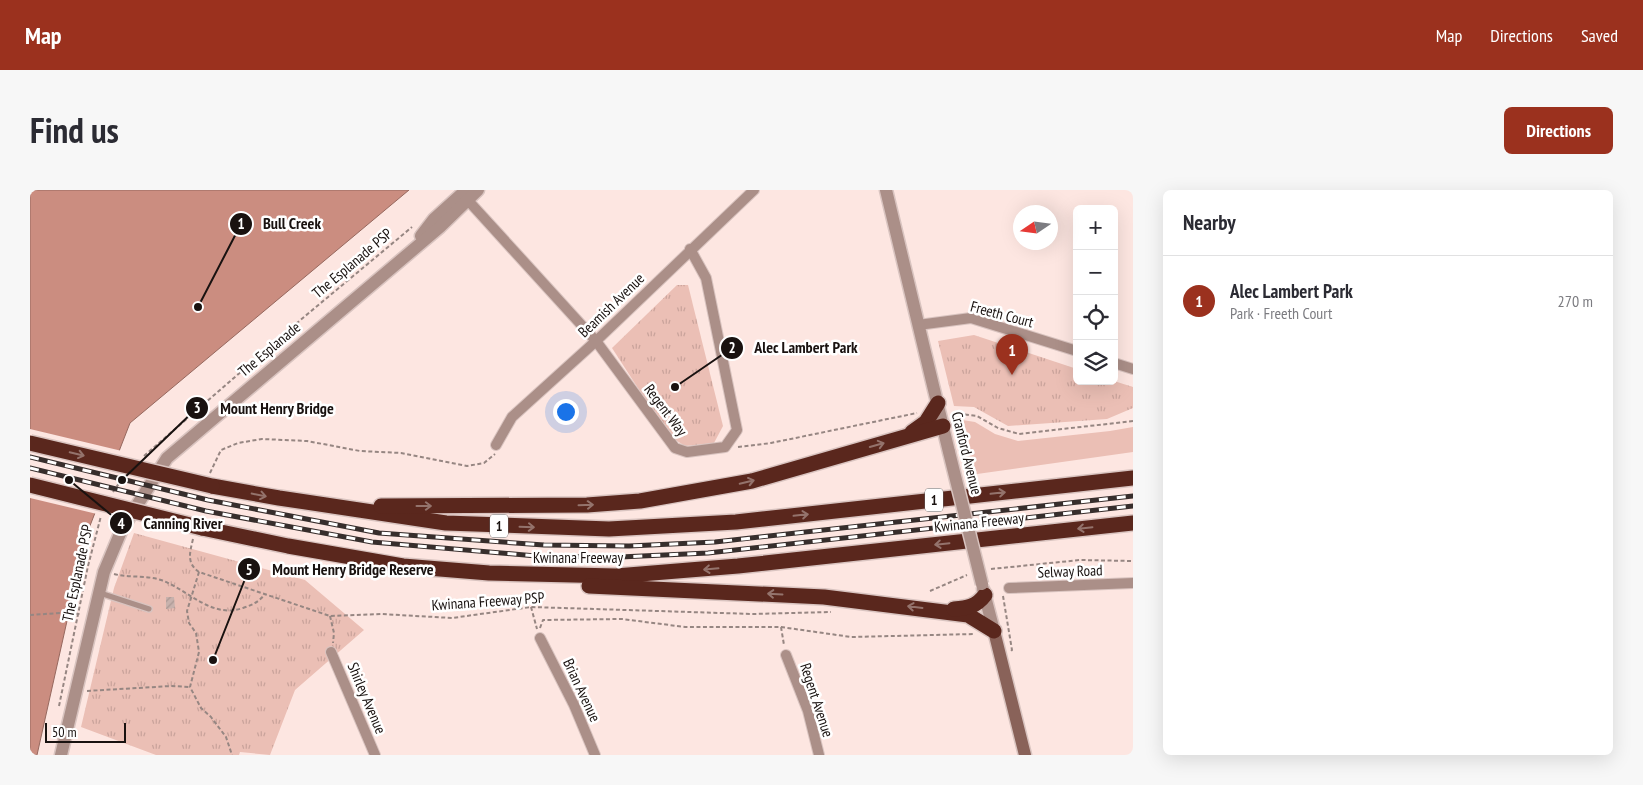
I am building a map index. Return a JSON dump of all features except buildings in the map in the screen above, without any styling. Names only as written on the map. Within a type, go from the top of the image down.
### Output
[{"type":"highway","points":[[902,438],[926,422],[938,403]]},
{"type":"highway","points":[[340,507],[587,505],[640,501],[752,481],[902,438],[946,420]]},
{"type":"highway","name":"Kwinana Freeway","points":[[30,443],[340,507],[446,522],[609,529],[736,522],[1133,478]]},
{"type":"highway","name":"Kwinana Freeway","points":[[30,485],[203,531],[403,566],[489,573],[616,576],[738,566],[1133,523]]},
{"type":"highway","points":[[203,531],[358,567],[442,579],[824,597],[942,610],[974,617],[987,634]]},
{"type":"highway","points":[[942,610],[973,606],[979,603],[984,590]]},
{"type":"main road","name":"Cranford Avenue","points":[[987,634],[1024,754]]},
{"type":"street","name":"The Esplanade","points":[[61,755],[104,572],[122,529],[167,458],[407,253],[440,228],[465,194],[478,190]]},
{"type":"street","name":"Beamish Avenue","points":[[496,445],[512,417],[596,341],[690,249],[754,190]]},
{"type":"street","name":"Cranford Avenue","points":[[886,190],[938,403],[946,420],[950,452],[984,590],[987,634]]},
{"type":"street","name":"Regent Way","points":[[465,194],[596,341],[675,448],[688,452],[725,447]]},
{"type":"street","points":[[690,249],[706,278],[737,430],[725,447]]},
{"type":"street","name":"Freeth Court","points":[[918,325],[971,318],[1073,350]]},
{"type":"street","points":[[1118,364],[1133,369]]},
{"type":"street","name":"Selway Road","points":[[1009,588],[1133,583]]},
{"type":"street","name":"Brian Avenue","points":[[540,638],[574,705],[595,755]]},
{"type":"street","name":"Shirley Avenue","points":[[331,652],[375,755]]},
{"type":"street","name":"Regent Avenue","points":[[786,655],[808,711],[819,755]]},
{"type":"lane","points":[[98,592],[149,609]]},
{"type":"path","name":"The Esplanade PSP","points":[[140,460],[304,317],[415,225]]},
{"type":"path","points":[[725,447],[744,447],[771,443],[912,412],[917,413],[926,422]]},
{"type":"path","points":[[946,420],[977,416],[998,428],[1019,434],[1064,431],[1133,420]]},
{"type":"path","points":[[210,481],[222,450],[238,443],[262,439],[307,441],[360,450],[401,453],[467,466],[484,463],[494,456],[496,445]]},
{"type":"path","points":[[109,498],[125,473]]},
{"type":"path","name":"The Esplanade PSP","points":[[58,712],[80,614],[88,566],[102,515]]},
{"type":"path","points":[[203,531],[189,557],[191,565],[199,572],[190,596],[187,611],[189,623],[196,633],[198,652],[190,687],[201,708],[226,737],[232,755]]},
{"type":"path","points":[[990,570],[1080,560],[1133,561]]},
{"type":"path","points":[[88,566],[104,572],[162,580],[212,609],[236,611],[251,605],[265,594]]},
{"type":"path","name":"Kwinana Freeway PSP","points":[[199,572],[330,616],[382,614],[452,618],[531,608],[753,614],[836,612]]},
{"type":"path","points":[[930,591],[972,574]]},
{"type":"path","points":[[1008,653],[1012,650],[1002,598],[1009,588]]},
{"type":"path","points":[[531,608],[540,638]]},
{"type":"path","points":[[30,615],[80,614]]},
{"type":"path","points":[[330,616],[334,633],[331,652]]},
{"type":"path","points":[[540,638],[541,622],[543,620],[622,619],[685,627],[781,627],[851,637],[987,634]]},
{"type":"path","points":[[781,627],[786,655]]},
{"type":"path","points":[[63,685],[89,692],[171,686],[190,687]]},
{"type":"green space","points":[[677,285],[688,285],[723,426],[714,443],[685,446],[669,436],[612,348]]},
{"type":"green space","points":[[974,335],[1073,368],[1073,385],[1118,385],[1118,382],[1133,387],[1133,408],[1107,419],[1008,426],[974,407],[954,406],[938,341]]},
{"type":"green space","points":[[956,419],[975,422],[995,434],[1018,441],[1133,427],[1133,452],[970,475]]},
{"type":"green space","points":[[134,533],[305,580],[364,630],[295,690],[270,755],[240,752],[239,755],[156,755],[81,727],[114,588]]},
{"type":"shaded area","points":[[30,190],[409,190],[130,423],[86,536],[37,755],[30,755]]},
{"type":"pier","points":[[30,429],[122,451],[97,514],[30,498]]},
{"type":"railway","points":[[30,457],[208,500],[379,533],[544,545],[629,546],[715,542],[1133,496]]},
{"type":"railway","points":[[30,468],[206,511],[372,542],[536,556],[620,557],[708,553],[1133,506]]},
{"type":"place","name":"Bull Creek","points":[[198,307]]},
{"type":"place","name":"Alec Lambert Park","points":[[1012,375]]},
{"type":"place","name":"Alec Lambert Park","points":[[675,387]]},
{"type":"place","name":"Canning River","points":[[69,480]]},
{"type":"place","name":"Mount Henry Bridge","points":[[122,480]]},
{"type":"place","name":"Mount Henry Bridge Reserve","points":[[213,660]]}]
